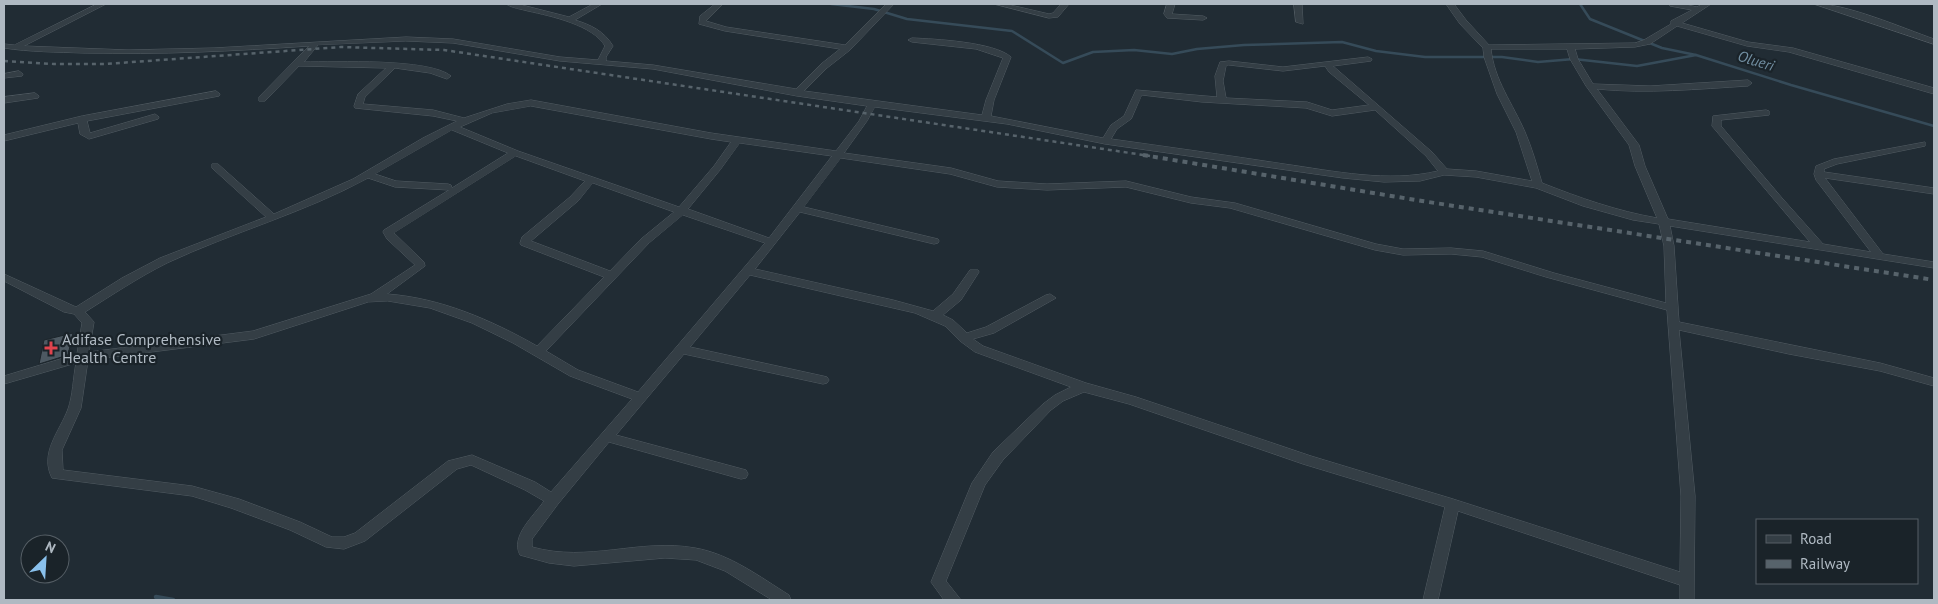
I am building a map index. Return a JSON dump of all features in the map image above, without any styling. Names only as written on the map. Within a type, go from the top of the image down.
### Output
[{"type":"street","points":[[16,47],[102,4]]},
{"type":"street","points":[[510,4],[569,20],[592,30],[608,42],[609,46],[602,57],[602,63]]},
{"type":"street","points":[[569,20],[598,4]]},
{"type":"street","points":[[719,4],[703,18],[702,22],[725,29],[846,48]]},
{"type":"street","points":[[998,4],[1015,5],[1049,16],[1055,15],[1065,4]]},
{"type":"street","points":[[1171,4],[1168,9],[1170,16],[1203,18]]},
{"type":"street","points":[[1298,4],[1300,22]]},
{"type":"street","points":[[1450,4],[1463,22],[1487,47],[1501,94],[1520,132],[1538,185]]},
{"type":"street","points":[[1673,4],[1697,9]]},
{"type":"street","points":[[1487,47],[1570,48],[1635,45],[1653,38],[1674,23],[1707,4]]},
{"type":"street","points":[[1818,4],[1860,16],[1934,42]]},
{"type":"street","points":[[797,92],[885,10]]},
{"type":"street","points":[[1674,23],[1747,44],[1790,50],[1934,91]]},
{"type":"street","points":[[4,46],[128,52],[214,50],[406,39],[453,41],[519,53],[662,68],[872,104],[1007,121],[1106,141],[1360,176],[1384,179],[1420,178],[1444,172],[1476,174],[1538,185],[1587,204],[1633,218],[1664,224],[1694,225],[1934,264]]},
{"type":"street","points":[[912,40],[983,49],[1003,54],[1007,57],[990,100],[986,119]]},
{"type":"street","points":[[262,99],[316,43]]},
{"type":"street","points":[[1570,48],[1574,59],[1590,86],[1634,145],[1640,166],[1664,224],[1669,246],[1673,325],[1688,496],[1687,600]]},
{"type":"street","points":[[1222,100],[1218,86],[1220,68],[1223,64],[1283,69],[1368,59]]},
{"type":"street","points":[[1332,63],[1329,66],[1332,70],[1429,154],[1444,172]]},
{"type":"street","points":[[297,64],[393,66],[430,70],[447,76]]},
{"type":"street","points":[[393,66],[361,96],[357,104],[358,106],[433,113],[467,121]]},
{"type":"street","points":[[4,76],[19,74]]},
{"type":"street","points":[[1590,86],[1616,90],[1652,90],[1748,83]]},
{"type":"street","points":[[1106,141],[1114,127],[1128,117],[1139,92],[1202,99],[1306,105],[1336,114],[1377,108]]},
{"type":"street","points":[[4,138],[82,118],[216,94]]},
{"type":"street","points":[[4,100],[35,96]]},
{"type":"street","points":[[78,311],[151,267],[273,218],[368,175],[409,150],[453,127],[508,106],[531,103],[738,140],[951,171],[997,184],[1047,186],[1126,184],[1191,200],[1238,207],[1311,230],[1375,247],[1403,252],[1451,251],[1483,254],[1550,275],[1673,308]]},
{"type":"street","points":[[784,600],[732,568],[697,554],[656,552],[575,560],[549,558],[525,551],[525,538],[553,500],[772,242],[863,121],[872,104]]},
{"type":"street","points":[[1766,113],[1716,118],[1716,126],[1819,246]]},
{"type":"street","points":[[82,118],[85,134],[89,136],[155,117]]},
{"type":"street","points":[[453,127],[515,153],[772,242]]},
{"type":"street","points":[[539,351],[645,241],[680,211],[709,179],[738,140]]},
{"type":"street","points":[[1879,255],[1830,192],[1819,174],[1819,168],[1834,162],[1922,144]]},
{"type":"street","points":[[375,297],[420,266],[388,232],[515,153]]},
{"type":"street","points":[[215,166],[273,218]]},
{"type":"street","points":[[1819,174],[1934,191]]},
{"type":"street","points":[[368,175],[395,184],[448,187]]},
{"type":"street","points":[[592,179],[574,199],[525,241],[528,245],[612,276]]},
{"type":"street","points":[[797,208],[934,241]]},
{"type":"street","points":[[748,271],[897,303],[935,316],[957,328],[968,343],[979,348],[1083,387],[1132,400],[1363,478],[1453,504],[1687,581]]},
{"type":"street","points":[[935,316],[958,297],[974,272]]},
{"type":"street","points":[[4,277],[68,309],[78,311],[88,322],[74,408],[55,450],[57,474],[121,480],[192,491],[234,503],[295,526],[331,543],[344,543],[360,537],[452,464],[472,460],[530,486],[553,500]]},
{"type":"street","points":[[4,380],[82,357],[254,335],[375,297],[439,307],[499,330],[539,351],[564,369],[640,398]]},
{"type":"street","points":[[964,338],[990,330],[1050,298]]},
{"type":"street","points":[[1673,325],[1708,330],[1787,350],[1892,369],[1934,382]]},
{"type":"street","points":[[681,350],[823,380]]},
{"type":"street","points":[[953,600],[938,582],[979,483],[998,456],[1041,412],[1059,398],[1083,387]]},
{"type":"street","points":[[607,437],[741,474]]},
{"type":"street","points":[[1430,600],[1453,504]]},
{"type":"building","name":"Adifase Comprehensive Health Centre","points":[[73,333],[68,355],[39,364],[44,340]]},
{"type":"waterway","points":[[831,4],[874,9],[907,19],[1012,31],[1063,63],[1093,52],[1134,50],[1172,54],[1197,49],[1244,45],[1342,42],[1376,51],[1425,57],[1502,57],[1538,62],[1574,59],[1637,66],[1696,55]]},
{"type":"waterway","name":"Olueri","points":[[1580,4],[1590,19],[1662,48],[1696,55]]},
{"type":"waterway","name":"Olueri","points":[[1696,55],[1791,85],[1934,126]]},
{"type":"waterway","points":[[156,597],[173,600]]},
{"type":"railway","points":[[4,61],[54,64],[105,64],[341,47],[444,50],[1150,156]]},
{"type":"railway","points":[[1143,155],[1422,201],[1934,280]]},
{"type":"place","name":"Adifase Comprehensive Health Centre","points":[[51,348]]}]
